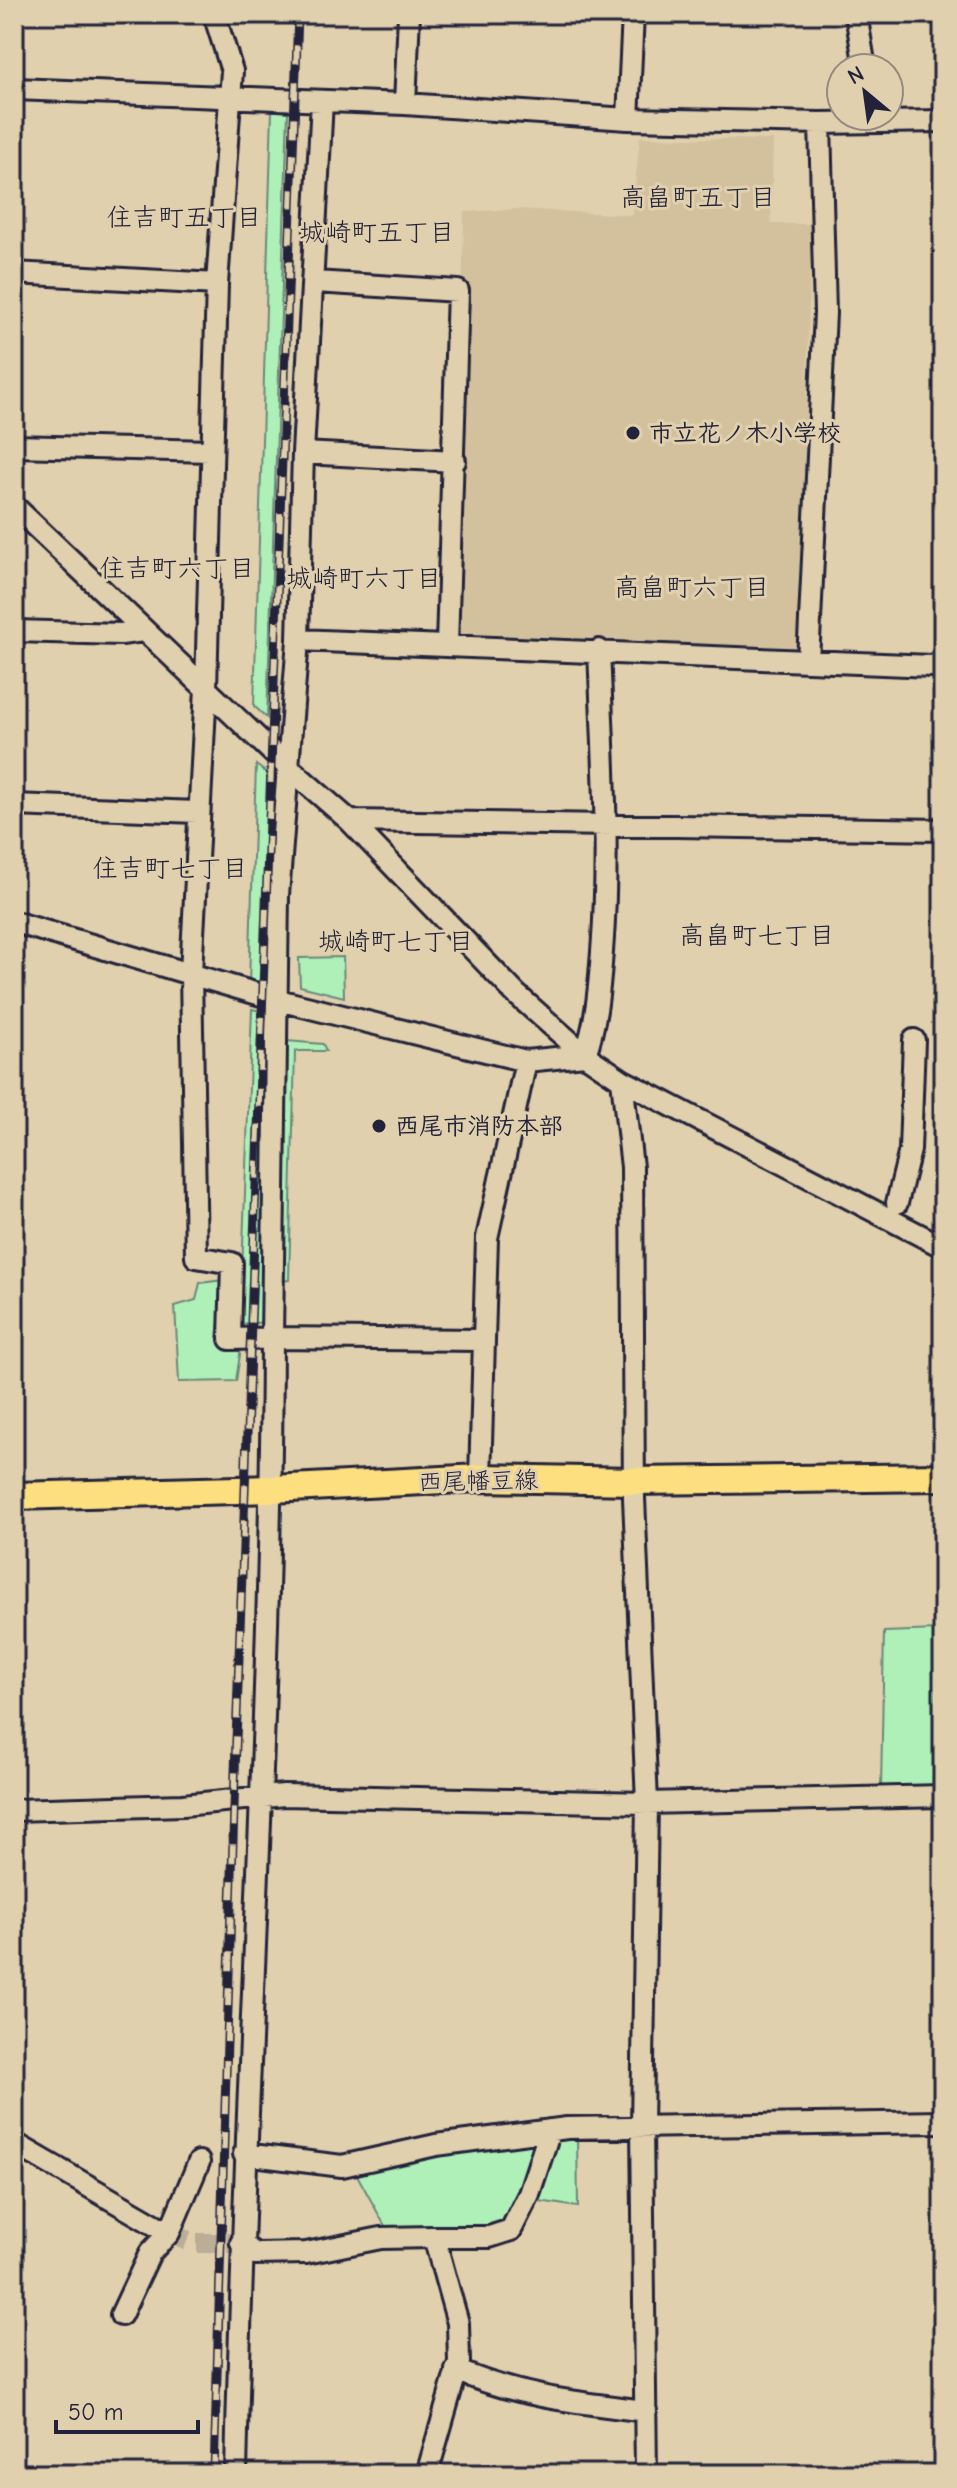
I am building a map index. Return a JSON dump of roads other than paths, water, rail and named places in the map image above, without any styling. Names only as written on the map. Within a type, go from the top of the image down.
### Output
[{"type":"main road","name":"西尾幡豆線","points":[[14,1496],[272,1489],[480,1478],[634,1481],[943,1477]]},
{"type":"street","points":[[214,14],[232,71],[217,284],[206,688],[197,812],[191,973],[196,1257],[232,1263],[230,1339],[482,1340]]},
{"type":"street","points":[[405,104],[409,14]]},
{"type":"street","points":[[628,119],[633,14]]},
{"type":"street","points":[[856,14],[862,52]]},
{"type":"street","points":[[14,89],[405,104],[628,119],[825,122]]},
{"type":"street","points":[[236,2474],[244,2154],[272,1489],[278,895],[298,640],[303,453],[315,282],[322,101]]},
{"type":"street","points":[[905,119],[943,121]]},
{"type":"street","points":[[808,661],[825,313],[820,123]]},
{"type":"street","points":[[14,273],[217,284]]},
{"type":"street","points":[[315,282],[458,291],[447,645]]},
{"type":"street","points":[[14,446],[211,451]]},
{"type":"street","points":[[303,453],[455,461]]},
{"type":"street","points":[[14,506],[288,767],[350,821],[516,994],[585,1055],[622,1080],[943,1247]]},
{"type":"street","points":[[14,631],[121,634],[143,631]]},
{"type":"street","points":[[298,640],[932,666],[943,662]]},
{"type":"street","points":[[585,1055],[596,1025],[604,928],[606,826],[599,650]]},
{"type":"street","points":[[14,805],[197,812]]},
{"type":"street","points":[[350,821],[943,830]]},
{"type":"street","points":[[14,922],[278,1000],[526,1061],[585,1055]]},
{"type":"street","points":[[897,1203],[910,1150],[914,1040]]},
{"type":"street","points":[[480,1478],[487,1238],[526,1061]]},
{"type":"street","points":[[622,1080],[632,1181],[634,1481],[647,1803],[642,2127],[646,2474]]},
{"type":"street","points":[[14,1810],[183,1805],[259,1796],[647,1803],[943,1796]]},
{"type":"street","points":[[244,2154],[342,2166],[436,2145],[550,2130],[943,2122]]},
{"type":"street","points":[[241,2243],[255,2254],[306,2253],[381,2238],[489,2237],[511,2230],[529,2194],[550,2130]]},
{"type":"street","points":[[14,2143],[169,2233]]},
{"type":"street","points":[[121,2315],[150,2253],[169,2233],[199,2162]]},
{"type":"street","points":[[427,2474],[456,2370],[458,2323],[434,2237]]},
{"type":"street","points":[[456,2370],[486,2383],[561,2401],[646,2411]]},
{"type":"tunnel","points":[[169,2233],[193,2243],[241,2243]]},
{"type":"railway","points":[[214,2474],[236,1741],[298,14]]},
{"type":"place","name":"市立花ノ木小学校","points":[[633,433]]},
{"type":"place","name":"西尾市消防本部","points":[[379,1126]]},
{"type":"district","name":"高畠町五丁目","points":[[698,197]]},
{"type":"district","name":"住吉町五丁目","points":[[184,217]]},
{"type":"district","name":"城崎町五丁目","points":[[377,232]]},
{"type":"district","name":"住吉町六丁目","points":[[177,568]]},
{"type":"district","name":"城崎町六丁目","points":[[364,578]]},
{"type":"district","name":"高畠町六丁目","points":[[692,587]]},
{"type":"district","name":"住吉町七丁目","points":[[170,868]]},
{"type":"district","name":"高畠町七丁目","points":[[757,935]]},
{"type":"district","name":"城崎町七丁目","points":[[396,941]]}]
